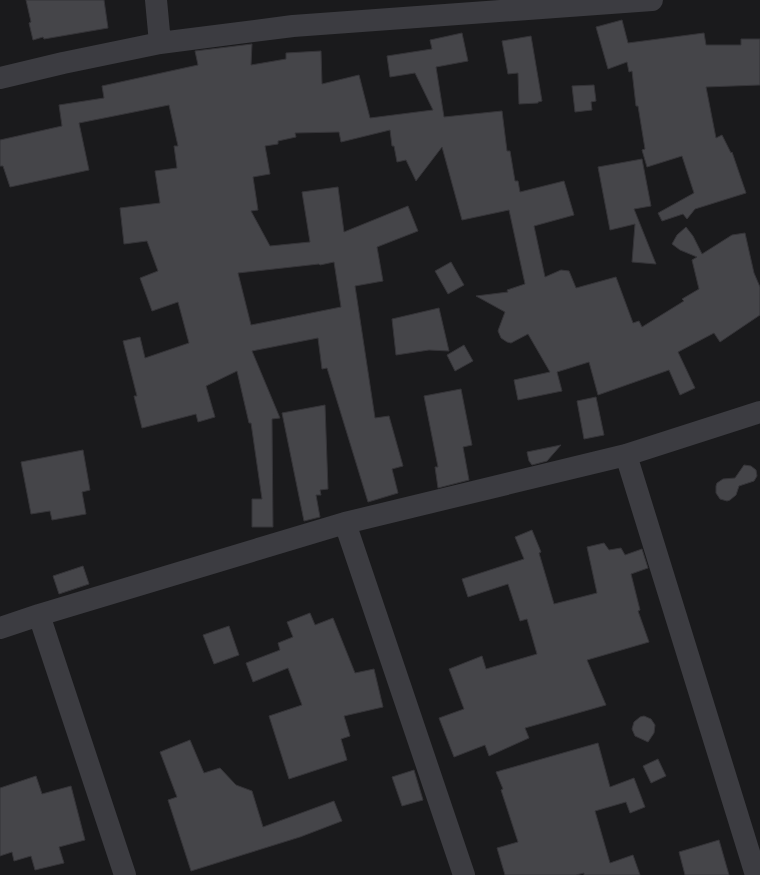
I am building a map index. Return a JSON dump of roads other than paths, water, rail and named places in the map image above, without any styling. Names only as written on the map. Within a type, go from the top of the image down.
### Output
[{"type":"street","points":[[156,0],[160,43]]},
{"type":"street","points":[[0,78],[160,43],[293,26],[371,10],[652,0]]},
{"type":"street","points":[[0,628],[38,615],[345,523],[626,456],[760,412]]},
{"type":"street","points":[[626,456],[756,875]]},
{"type":"street","points":[[345,523],[464,875]]},
{"type":"street","points":[[38,615],[125,875]]}]
